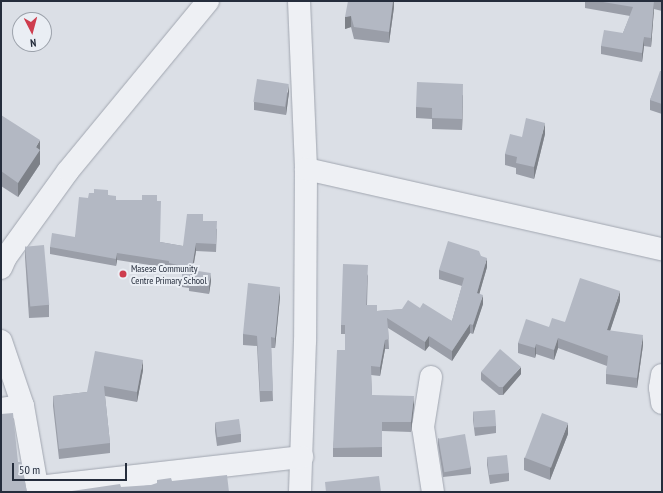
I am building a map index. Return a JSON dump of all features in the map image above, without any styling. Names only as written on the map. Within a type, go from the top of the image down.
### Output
[{"type":"street","points":[[1,268],[6,257],[68,171],[208,1]]},
{"type":"street","points":[[299,1],[306,169],[302,457],[300,492]]},
{"type":"street","points":[[306,169],[662,249]]},
{"type":"street","points":[[1,341],[23,406],[38,490],[302,457]]},
{"type":"street","points":[[662,375],[662,403]]},
{"type":"street","points":[[431,377],[423,427],[433,492]]},
{"type":"street","points":[[1,409],[23,406]]},
{"type":"building","points":[[348,1],[393,1],[389,32],[354,27],[351,16],[345,17]]},
{"type":"building","points":[[597,1],[654,1],[651,38],[644,37],[642,53],[601,46],[604,30],[623,33],[633,7]]},
{"type":"building","points":[[660,71],[662,71],[662,104],[650,100]]},
{"type":"building","points":[[257,79],[289,84],[285,107],[253,102]]},
{"type":"building","points":[[417,82],[463,84],[462,119],[432,118],[432,108],[416,107]]},
{"type":"building","points":[[1,115],[40,140],[36,147],[40,150],[18,183],[1,171]]},
{"type":"building","points":[[526,118],[545,123],[534,167],[516,163],[517,157],[505,154],[510,134],[522,137]]},
{"type":"building","points":[[94,189],[108,190],[108,195],[116,196],[116,200],[142,200],[142,195],[157,195],[157,201],[161,201],[160,242],[183,246],[187,214],[203,214],[203,221],[217,221],[216,244],[196,243],[190,280],[182,279],[182,266],[169,263],[169,261],[117,253],[116,259],[50,247],[52,233],[75,237],[79,197],[88,198],[89,193],[94,193]]},
{"type":"building","points":[[448,241],[479,251],[481,256],[487,258],[477,293],[483,295],[473,325],[470,324],[452,351],[429,336],[425,342],[387,318],[389,339],[385,340],[380,367],[371,366],[372,395],[414,396],[411,422],[382,422],[382,447],[333,448],[337,350],[345,350],[345,325],[341,325],[343,264],[368,265],[366,305],[377,305],[377,311],[402,309],[408,300],[420,308],[423,303],[452,321],[464,278],[439,270]]},
{"type":"building","points":[[44,245],[49,305],[30,306],[25,247]]},
{"type":"building","points":[[192,270],[211,273],[209,286],[190,283]]},
{"type":"building","points":[[580,278],[620,291],[607,330],[643,335],[637,378],[606,374],[608,356],[558,338],[554,350],[536,344],[535,348],[518,343],[526,319],[549,327],[552,318],[565,322]]},
{"type":"building","points":[[248,283],[280,287],[275,338],[271,337],[273,391],[260,391],[257,336],[243,334]]},
{"type":"building","points":[[500,349],[521,367],[503,387],[499,387],[481,372]]},
{"type":"building","points":[[95,351],[143,360],[137,392],[104,386],[110,443],[59,449],[53,396],[87,392]]},
{"type":"building","points":[[495,410],[496,426],[474,427],[473,412]]},
{"type":"building","points":[[13,413],[18,462],[21,462],[27,492],[1,492],[1,414]]},
{"type":"building","points":[[542,413],[568,423],[551,468],[525,458]]},
{"type":"building","points":[[239,419],[241,434],[217,437],[215,422]]},
{"type":"building","points":[[465,434],[471,467],[444,472],[438,439]]},
{"type":"building","points":[[507,455],[509,473],[489,475],[487,457]]},
{"type":"building","points":[[227,475],[229,492],[65,492],[120,484],[121,487],[151,485],[157,483],[157,480],[171,478],[172,481]]},
{"type":"building","points":[[379,476],[381,492],[326,492],[325,482]]},
{"type":"place","name":"Masese Community Centre Primary School","points":[[123,274]]}]
